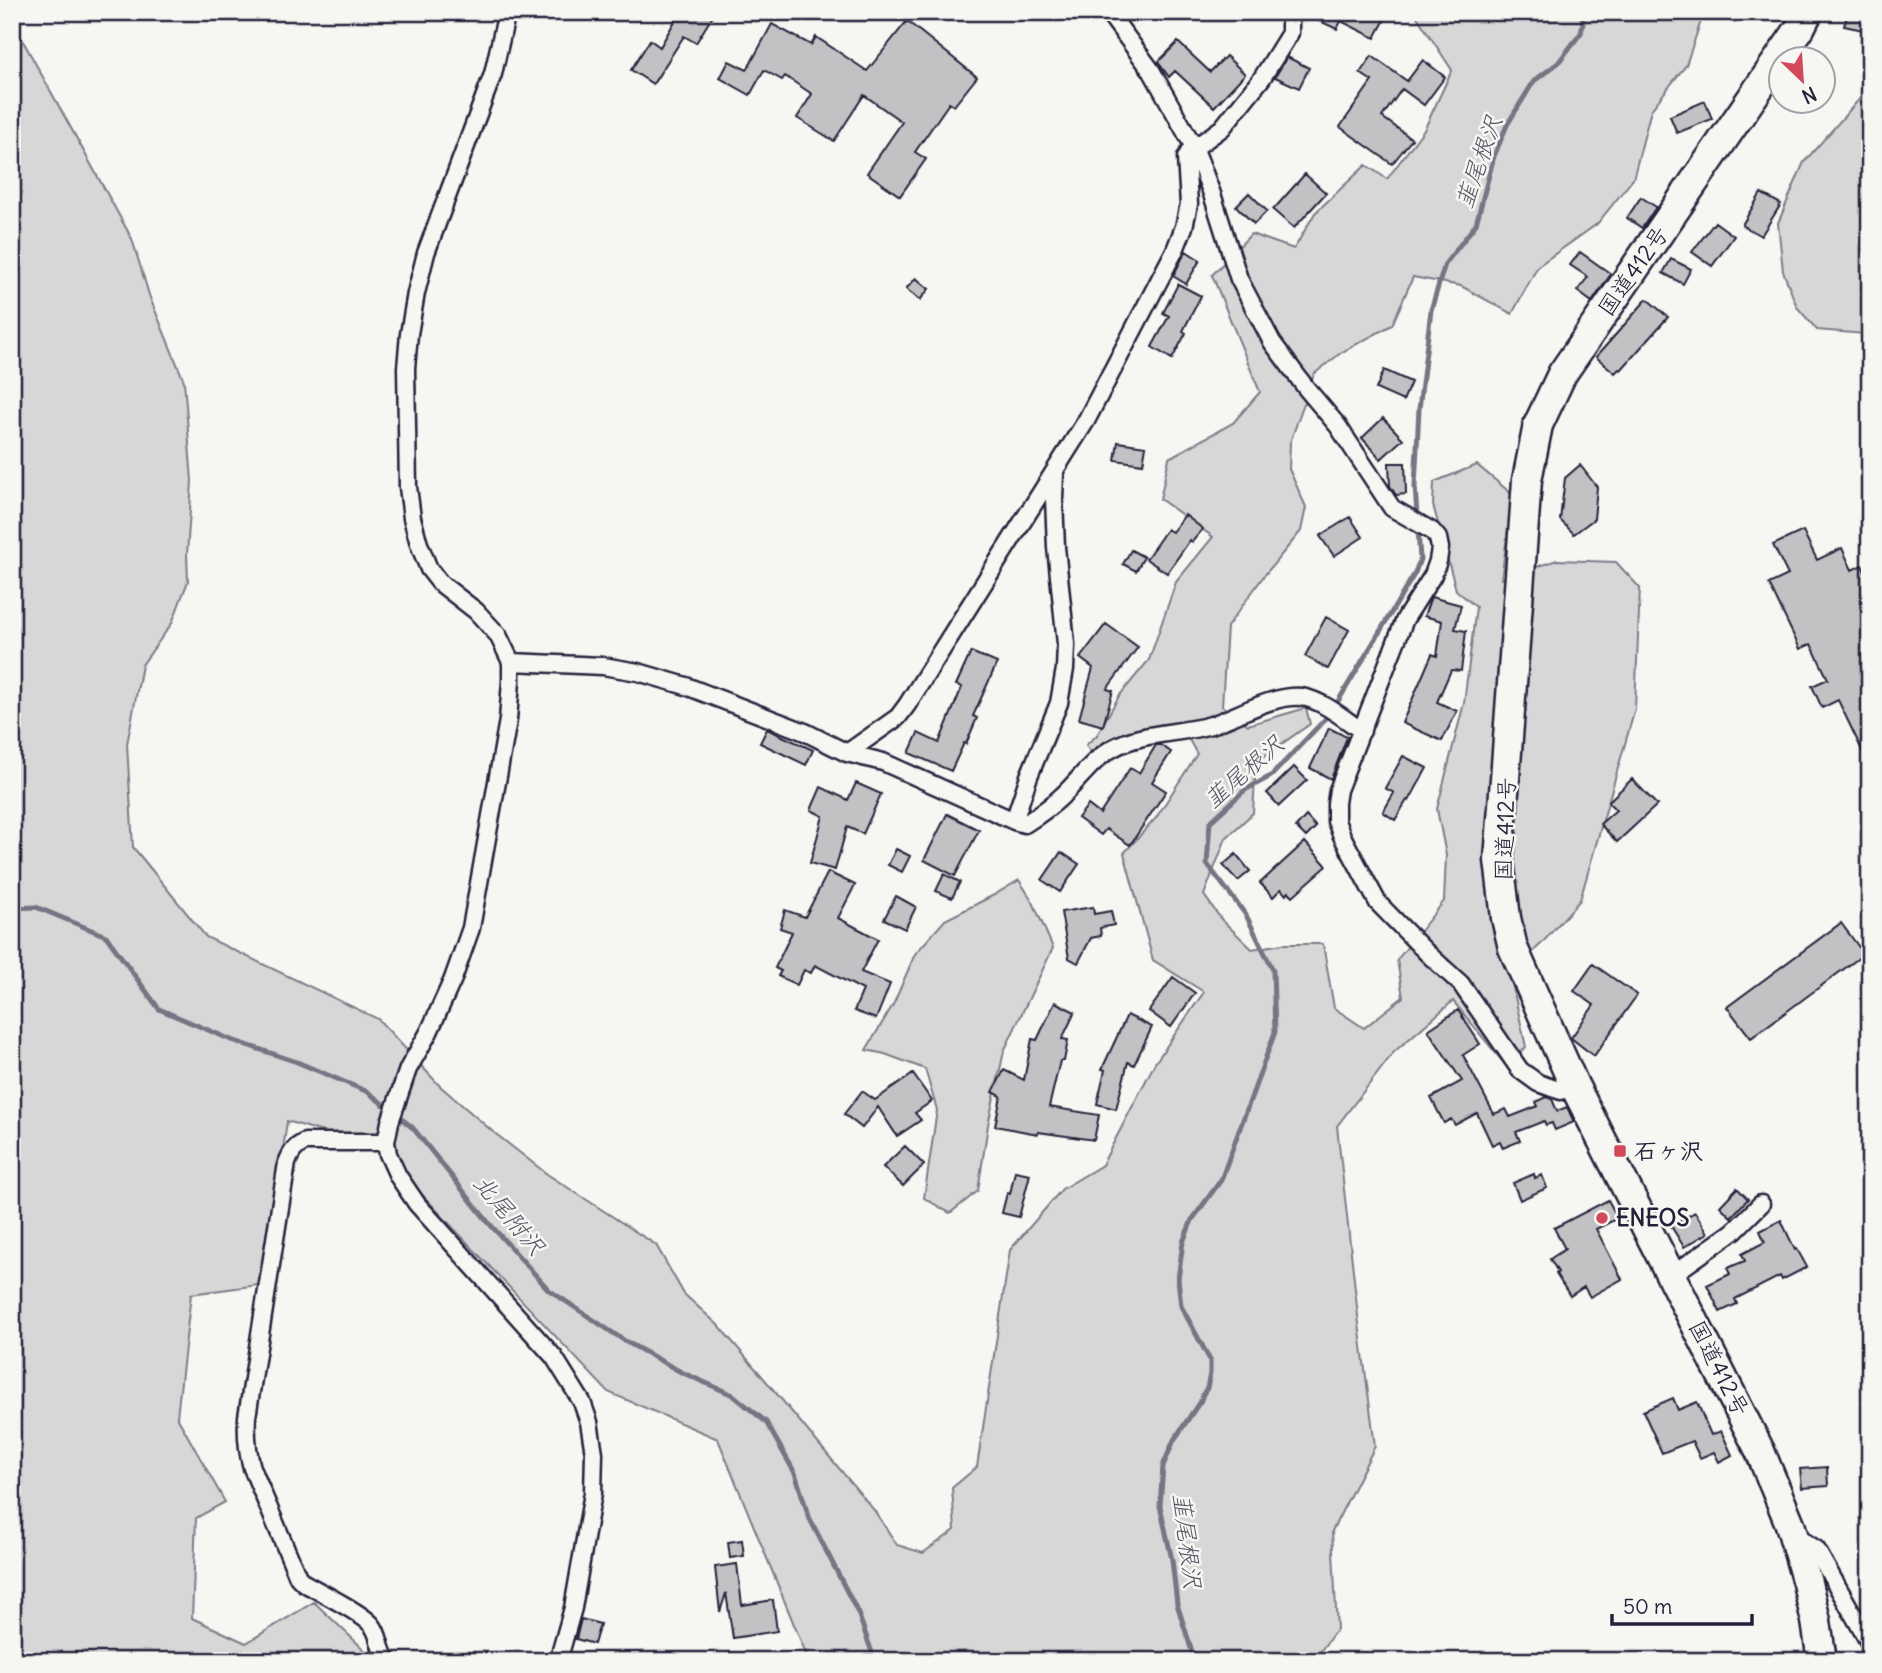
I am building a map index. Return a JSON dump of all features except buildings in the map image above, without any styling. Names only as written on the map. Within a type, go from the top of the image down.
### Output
[{"type":"highway","name":"国道412号","points":[[1808,12],[1800,28],[1562,374],[1538,425],[1527,480],[1499,860],[1506,918],[1513,948],[1574,1085],[1760,1451],[1794,1535],[1813,1609],[1822,1661]]},
{"type":"street","points":[[507,12],[493,74],[426,253],[416,293],[406,368],[408,486],[419,544],[429,569],[440,583],[476,611],[502,642],[511,662],[508,720],[471,928],[453,979],[429,1032],[408,1069],[386,1142],[388,1154],[398,1176],[417,1203],[554,1357],[582,1402],[589,1422],[594,1453],[593,1493],[573,1608],[558,1661]]},
{"type":"street","points":[[1108,12],[1151,70],[1195,149],[1239,279],[1272,342],[1338,426],[1392,508],[1432,531],[1438,538],[1440,548],[1433,575],[1405,620],[1338,790],[1336,821],[1342,836],[1378,903],[1461,984],[1520,1070],[1538,1083],[1561,1091],[1574,1085]]},
{"type":"street","points":[[846,752],[898,717],[907,705],[1086,421],[1175,250],[1184,227],[1189,204],[1185,158],[1189,152],[1222,128],[1262,78],[1290,33],[1290,12]]},
{"type":"street","points":[[1014,821],[1059,703],[1065,669],[1066,644],[1055,535],[1055,471]]},
{"type":"street","points":[[511,662],[590,665],[638,672],[730,702],[805,732],[846,752],[883,762],[1025,824],[1045,811],[1100,756],[1114,747],[1131,740],[1208,726],[1279,699],[1303,698],[1321,704],[1362,731]]},
{"type":"street","points":[[386,1142],[305,1142],[290,1154],[246,1434],[252,1468],[298,1577],[366,1620],[376,1631],[383,1655],[388,1661]]},
{"type":"street","points":[[1672,1275],[1734,1231],[1760,1204]]},
{"type":"street","points":[[1794,1535],[1816,1549],[1870,1644]]},
{"type":"shaded area","points":[[1414,12],[1704,12],[1686,65],[1651,110],[1633,179],[1597,224],[1538,266],[1512,314],[1461,286],[1413,277],[1392,325],[1342,352],[1314,374],[1290,443],[1289,469],[1306,507],[1301,531],[1227,627],[1222,706],[1248,725],[1306,708],[1310,724],[1256,762],[1253,813],[1226,838],[1204,895],[1221,919],[1252,949],[1283,944],[1323,944],[1334,1008],[1364,1028],[1403,997],[1397,960],[1444,901],[1446,855],[1437,809],[1464,703],[1476,607],[1456,590],[1433,505],[1434,482],[1477,465],[1513,495],[1501,579],[1557,560],[1616,562],[1640,588],[1635,709],[1580,900],[1510,974],[1526,1047],[1507,1067],[1453,1001],[1394,1052],[1337,1126],[1375,1446],[1332,1531],[1337,1629],[1313,1661],[809,1661],[718,1439],[608,1392],[379,1149],[287,1121],[265,1284],[191,1294],[177,1417],[225,1502],[196,1518],[192,1618],[246,1643],[314,1602],[376,1661],[12,1661],[12,21],[132,239],[150,298],[184,381],[192,481],[188,581],[172,623],[142,665],[127,744],[133,847],[206,937],[378,1019],[440,1086],[492,1131],[547,1174],[656,1245],[684,1294],[718,1325],[761,1375],[874,1510],[897,1545],[923,1553],[955,1530],[952,1488],[977,1467],[1010,1250],[1062,1189],[1102,1165],[1155,1063],[1204,992],[1153,960],[1124,853],[1156,818],[1197,754],[1179,722],[1090,752],[1086,745],[1097,735],[1119,696],[1149,660],[1176,582],[1213,537],[1160,499],[1169,458],[1233,423],[1260,392],[1212,275],[1251,234],[1294,249],[1315,213],[1366,165],[1387,179],[1425,128],[1452,70]]},
{"type":"shaded area","points":[[1870,85],[1870,328],[1866,334],[1817,330],[1797,307],[1783,271],[1778,223],[1804,162]]},
{"type":"shaded area","points":[[1019,880],[1033,902],[1053,948],[1004,1051],[988,1125],[978,1191],[950,1213],[924,1198],[937,1110],[925,1069],[866,1050],[894,1003],[915,954],[945,920]]},
{"type":"waterway","name":"韮尾根沢","points":[[1195,1661],[1177,1604],[1172,1560],[1160,1506],[1163,1466],[1174,1440],[1207,1388],[1210,1360],[1181,1306],[1178,1279],[1183,1242],[1192,1220],[1221,1180],[1275,1032],[1273,970],[1246,915],[1207,864],[1210,822],[1245,790],[1271,776],[1331,713],[1415,573],[1420,559],[1415,486],[1419,409],[1431,310],[1445,264],[1476,224],[1494,156],[1507,125],[1534,81],[1558,63],[1581,33],[1581,12]]},
{"type":"waterway","name":"北尾附沢","points":[[12,908],[36,907],[106,936],[159,1009],[368,1092],[413,1128],[488,1222],[549,1290],[625,1341],[681,1372],[733,1395],[766,1422],[795,1473],[809,1517],[858,1613],[875,1661]]},
{"type":"place","name":"石ヶ沢","points":[[1620,1151]]},
{"type":"place","name":"ENEOS","points":[[1602,1218]]}]
